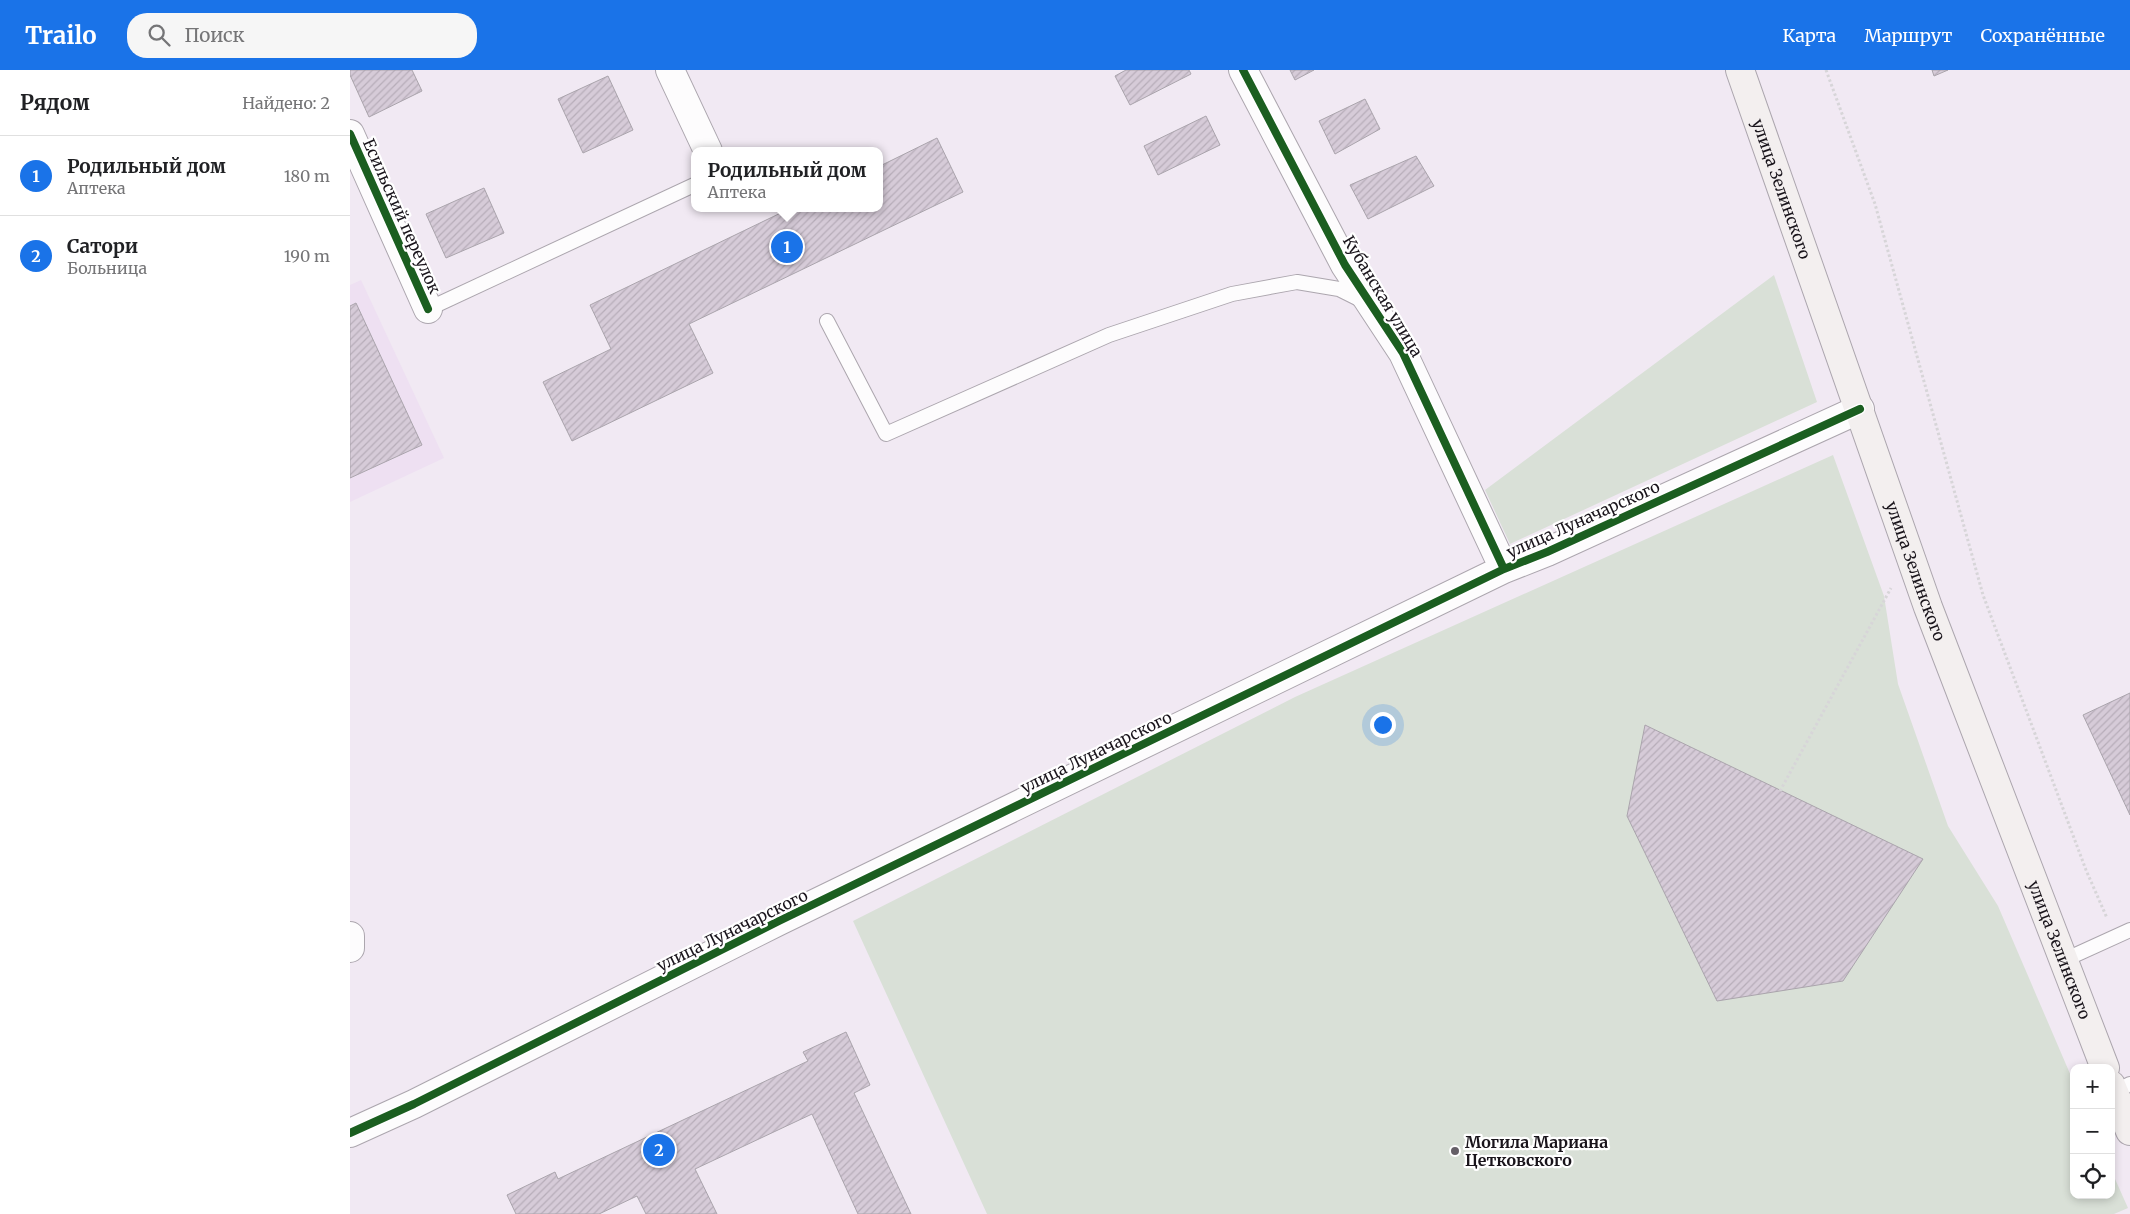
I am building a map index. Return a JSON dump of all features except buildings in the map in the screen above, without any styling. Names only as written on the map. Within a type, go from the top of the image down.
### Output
[{"type":"main road","name":"улица Зелинского","points":[[1740,70],[1931,616],[2062,961],[2107,1064]]},
{"type":"main road","name":"улица Зелинского","points":[[2115,1082],[2130,1130]]},
{"type":"street","points":[[670,70],[706,147]]},
{"type":"street","name":"Кубанская улица","points":[[1242,70],[1345,265],[1403,353],[1504,569]]},
{"type":"street","name":"Есильский переулок","points":[[350,134],[428,309]]},
{"type":"street","name":"улица Луначарского","points":[[350,1133],[414,1104],[797,913],[1504,569],[1547,552],[1860,409]]},
{"type":"street","points":[[350,936],[350,948]]},
{"type":"lane","points":[[428,309],[691,186]]},
{"type":"lane","points":[[827,321],[886,434],[1110,334],[1232,294],[1297,282],[1339,289],[1372,306]]},
{"type":"lane","points":[[2062,961],[2127,932]]},
{"type":"path","points":[[1826,70],[1875,204],[1983,595],[2086,870],[2111,926],[2127,932]]},
{"type":"path","points":[[1780,790],[1910,555]]},
{"type":"shaded area","points":[[1774,275],[1817,402],[1510,544],[1485,490]]},
{"type":"shaded area","points":[[361,280],[444,458],[350,502],[350,285]]},
{"type":"shaded area","points":[[1833,455],[1884,596],[1898,684],[1948,826],[1998,906],[2070,1074],[2070,1199],[2115,1199],[2115,1179],[2128,1208],[2114,1214],[987,1214],[853,921],[1295,697]]},
{"type":"cycle path","points":[[1243,70],[1345,265],[1403,353],[1504,569]]},
{"type":"cycle path","points":[[350,134],[428,309]]},
{"type":"cycle path","points":[[350,1133],[414,1104],[779,921],[1504,569],[1547,552],[1860,409]]},
{"type":"place","name":"Родильный дом","points":[[787,247]]},
{"type":"place","name":"Сатори","points":[[659,1150]]},
{"type":"place","name":"Могила Мариана Цетковского","points":[[1455,1151]]}]
